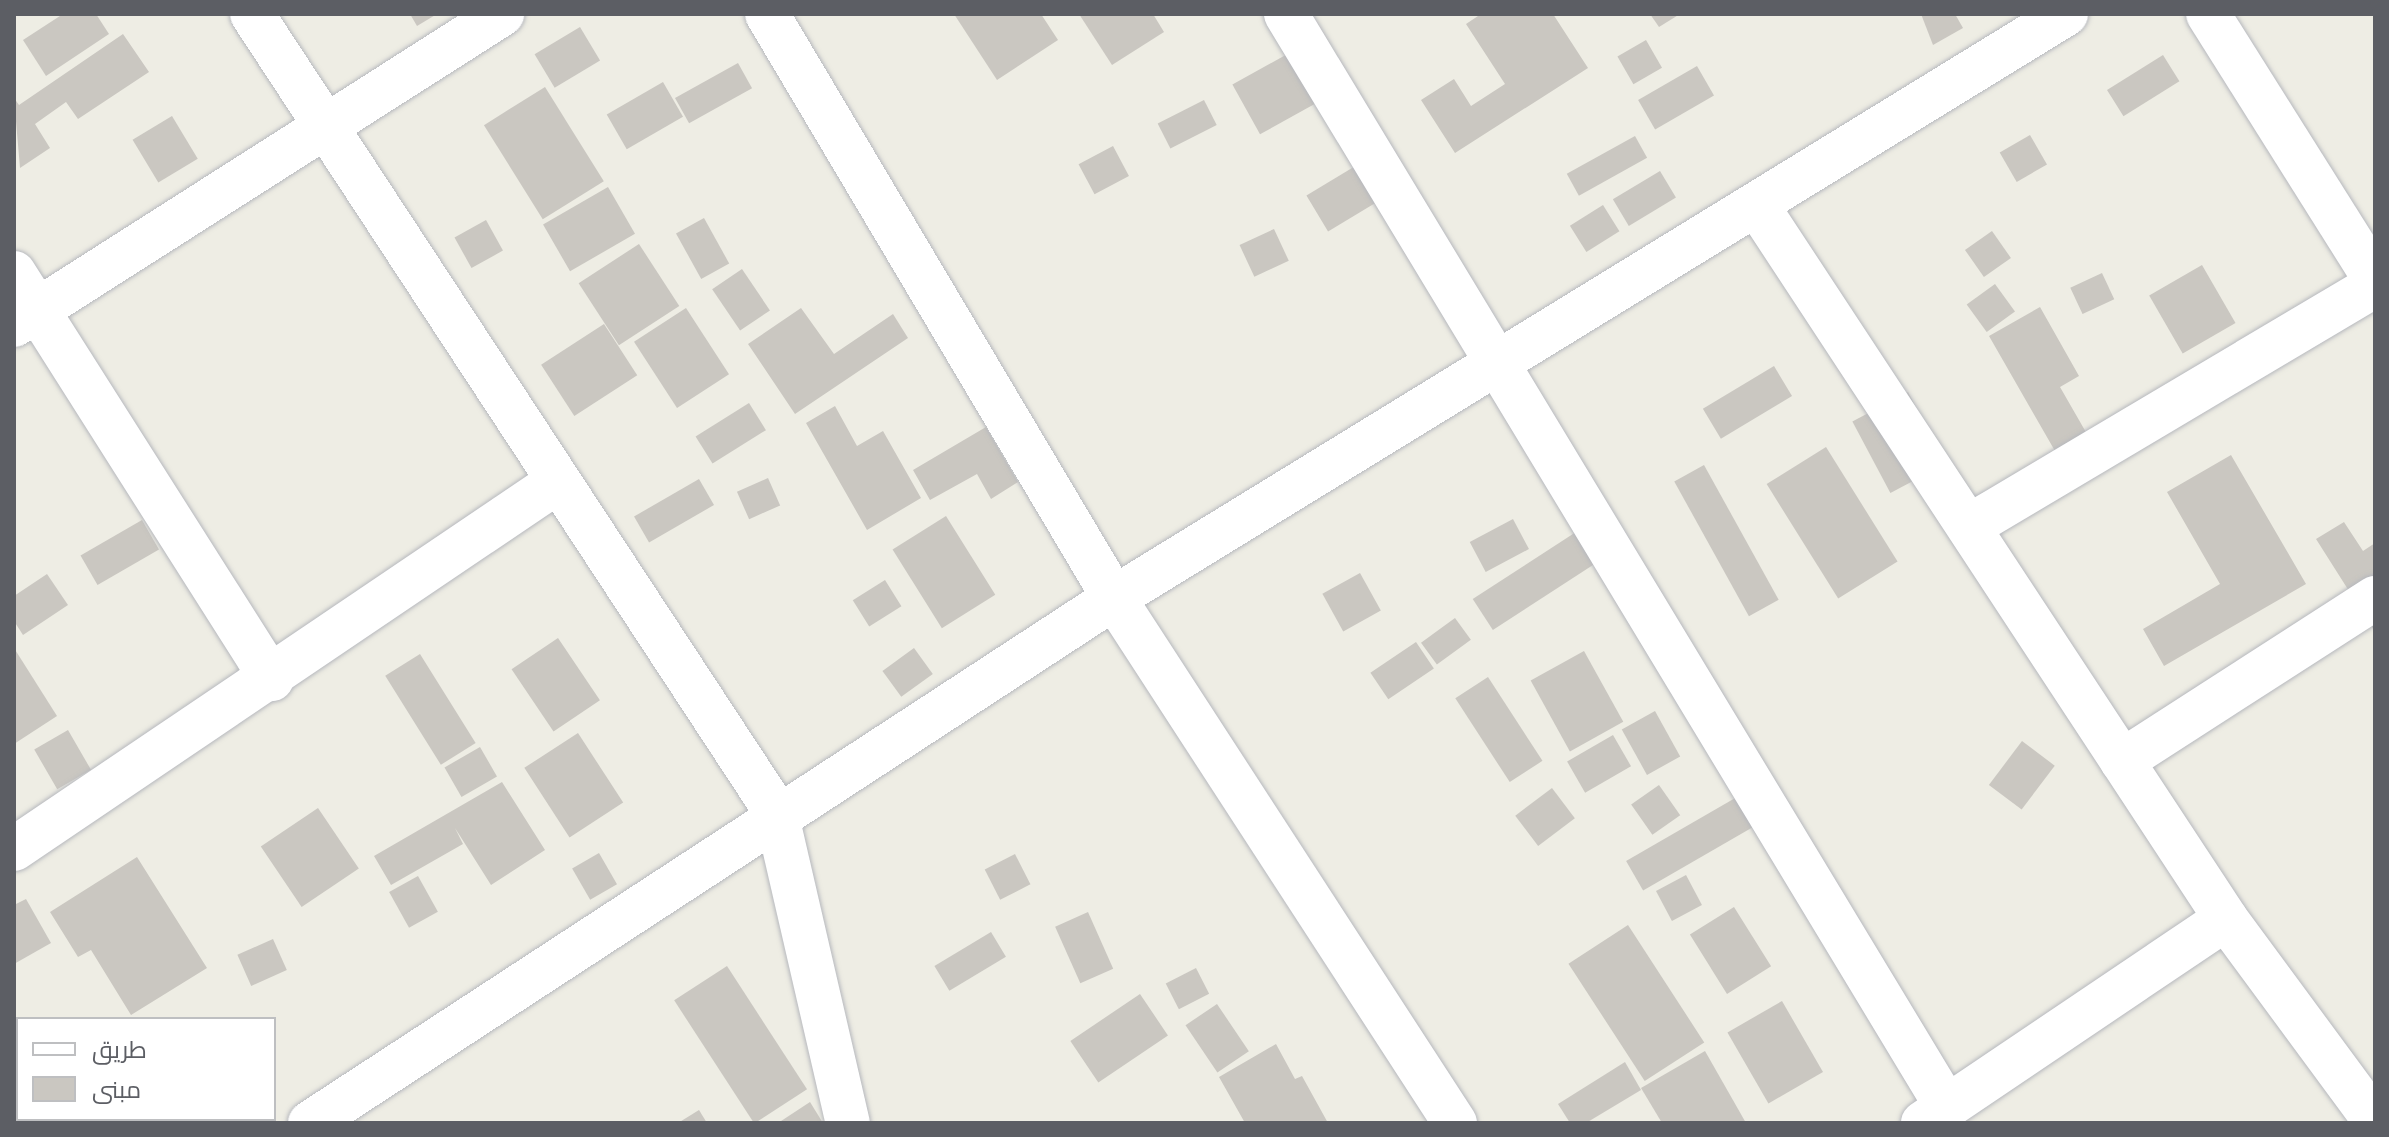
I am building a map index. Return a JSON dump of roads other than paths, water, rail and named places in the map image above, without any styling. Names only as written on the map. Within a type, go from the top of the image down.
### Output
[{"type":"street","points":[[252,14],[776,812],[848,1123]]},
{"type":"street","points":[[26,318],[502,14]]},
{"type":"street","points":[[767,14],[1114,598],[1455,1123]]},
{"type":"street","points":[[1286,14],[1502,362],[1935,1115],[2226,919]]},
{"type":"street","points":[[310,1123],[776,812],[1114,598],[1758,207],[2066,14]]},
{"type":"street","points":[[1973,524],[2375,282],[2208,14]]},
{"type":"street","points":[[1758,207],[1973,524],[2226,919],[2375,1121]]},
{"type":"street","points":[[14,273],[26,318],[272,679]]},
{"type":"street","points":[[14,849],[272,679],[557,482]]},
{"type":"street","points":[[2122,761],[2375,598]]}]
